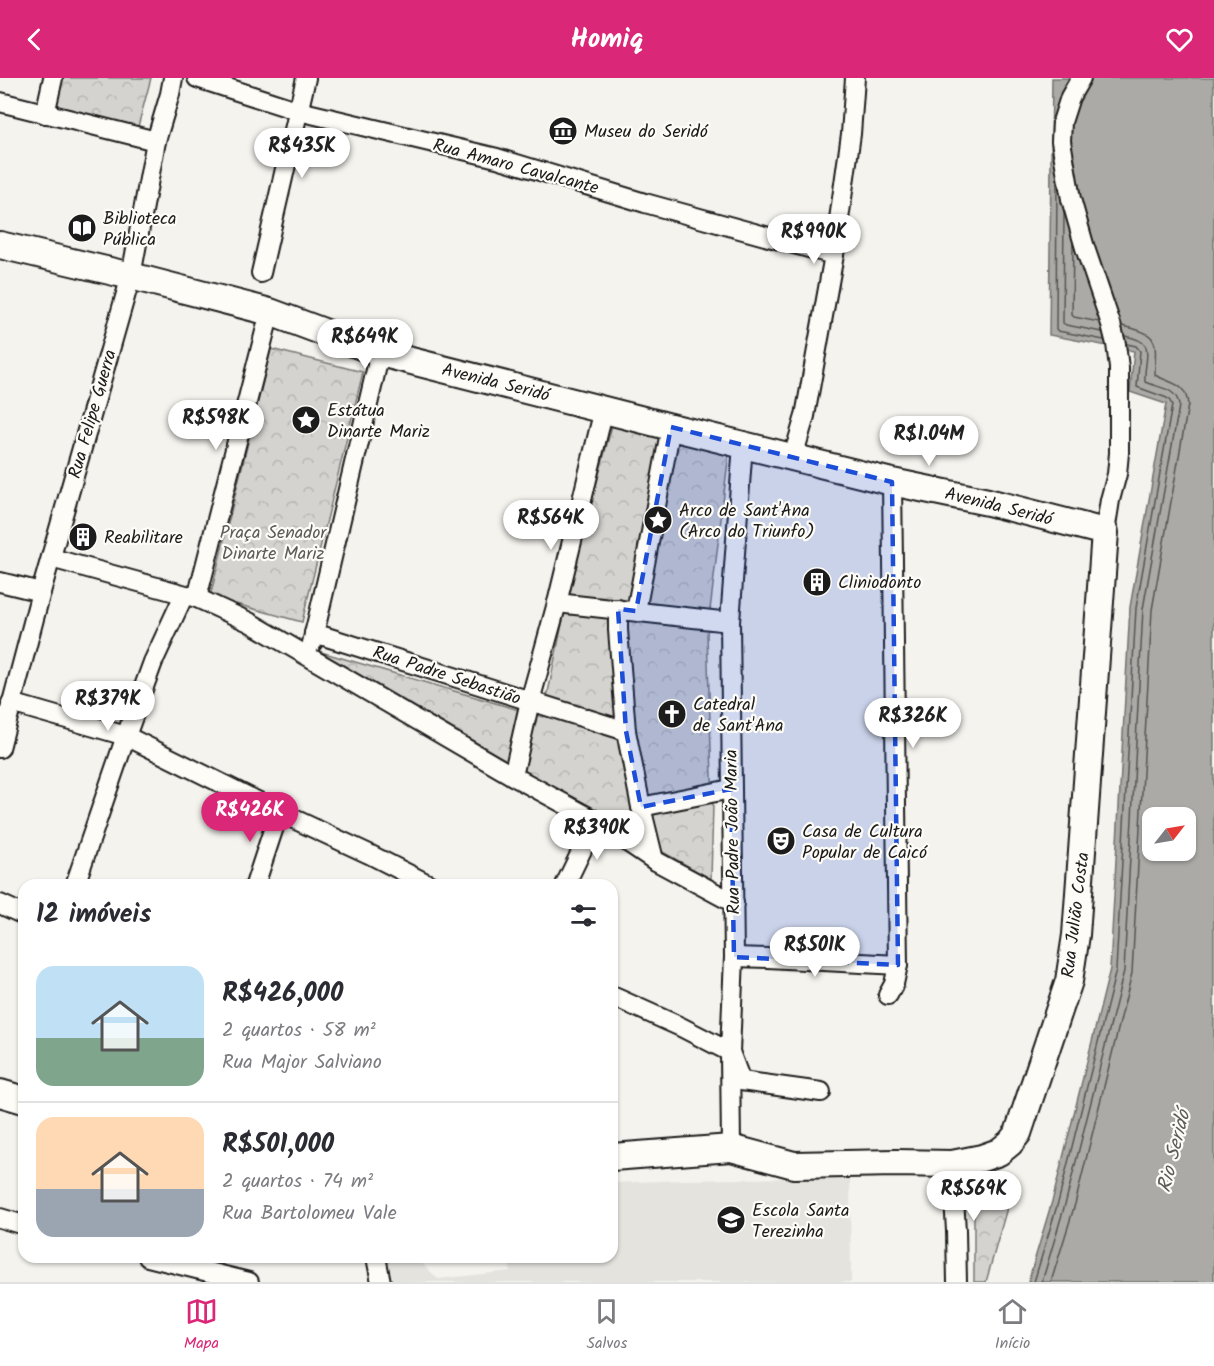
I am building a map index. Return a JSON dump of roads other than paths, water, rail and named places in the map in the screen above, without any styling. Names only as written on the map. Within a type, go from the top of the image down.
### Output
[{"type":"main road","name":"Avenida Seridó","points":[[0,245],[270,312],[380,353],[793,457],[892,487],[988,502],[1105,532]]},
{"type":"main road","name":"Rua Julião Costa","points":[[618,1157],[731,1148],[794,1165],[952,1164],[999,1152],[1018,1133],[1069,981],[1076,935],[1105,532]]},
{"type":"main road","points":[[0,1093],[18,1098]]},
{"type":"street","points":[[45,114],[53,78]]},
{"type":"street","name":"Rua Felipe Guerra","points":[[0,748],[40,592],[131,276],[156,141],[173,78]]},
{"type":"street","name":"Rua Amaro Cavalcante","points":[[197,78],[299,111],[497,158],[645,203],[834,255]]},
{"type":"street","points":[[261,273],[306,78]]},
{"type":"street","points":[[793,457],[805,416],[834,255],[851,134],[855,78]]},
{"type":"street","points":[[1081,78],[1070,98],[1062,122],[1061,141],[1071,200],[1111,324],[1119,368],[1119,453],[1105,532]]},
{"type":"street","points":[[0,102],[156,141]]},
{"type":"street","points":[[77,879],[153,662],[190,597],[270,312]]},
{"type":"street","points":[[310,658],[380,353]]},
{"type":"street","points":[[604,409],[557,603],[530,701],[626,731]]},
{"type":"street","points":[[654,860],[640,807],[626,731],[618,630],[627,610],[671,427]]},
{"type":"street","name":"Rua Padre João Maria","points":[[731,1148],[730,1052],[734,903],[730,622],[743,444]]},
{"type":"street","points":[[888,995],[894,984],[898,965],[892,487]]},
{"type":"street","points":[[51,558],[190,597],[249,622],[513,776],[596,821],[654,860],[734,903]]},
{"type":"street","points":[[0,582],[40,592]]},
{"type":"street","points":[[557,603],[730,622]]},
{"type":"street","name":"Rua Padre Sebastião","points":[[314,633],[530,701],[513,776]]},
{"type":"street","points":[[11,703],[126,736],[418,879]]},
{"type":"street","points":[[640,807],[731,789]]},
{"type":"street","points":[[257,879],[279,812]]},
{"type":"street","points":[[568,879],[596,821]]},
{"type":"street","points":[[0,904],[18,912]]},
{"type":"street","points":[[734,957],[898,965]]},
{"type":"street","points":[[618,999],[681,1026],[730,1052],[741,1082],[821,1092]]},
{"type":"street","points":[[952,1164],[957,1282]]},
{"type":"street","points":[[0,1218],[18,1223]]},
{"type":"street","points":[[172,1263],[249,1282]]},
{"type":"street","points":[[377,1263],[381,1282]]},
{"type":"water","name":"Rio Seridó","points":[[1052,78],[1214,78],[1214,1282],[1028,1282],[1053,1198],[1110,969],[1130,607],[1166,404],[1130,392],[1134,351],[1049,335]]},
{"type":"place","name":"Museu do Seridó","points":[[563,131]]},
{"type":"place","name":"Biblioteca Pública","points":[[82,228]]},
{"type":"place","name":"Estátua Dinarte Mariz","points":[[306,420]]},
{"type":"place","name":"Arco de Sant'Ana (Arco do Triunfo)","points":[[658,520]]},
{"type":"place","name":"Reabilitare","points":[[83,537]]},
{"type":"place","name":"Cliniodonto","points":[[817,582]]},
{"type":"place","name":"Catedral de Sant'Ana","points":[[672,714]]},
{"type":"place","name":"Casa de Cultura Popular de Caicó","points":[[781,841]]},
{"type":"place","name":"Escola Santa Terezinha","points":[[731,1220]]},
{"type":"park label","name":"Praça Senador Dinarte Mariz","points":[[273,542]]}]
